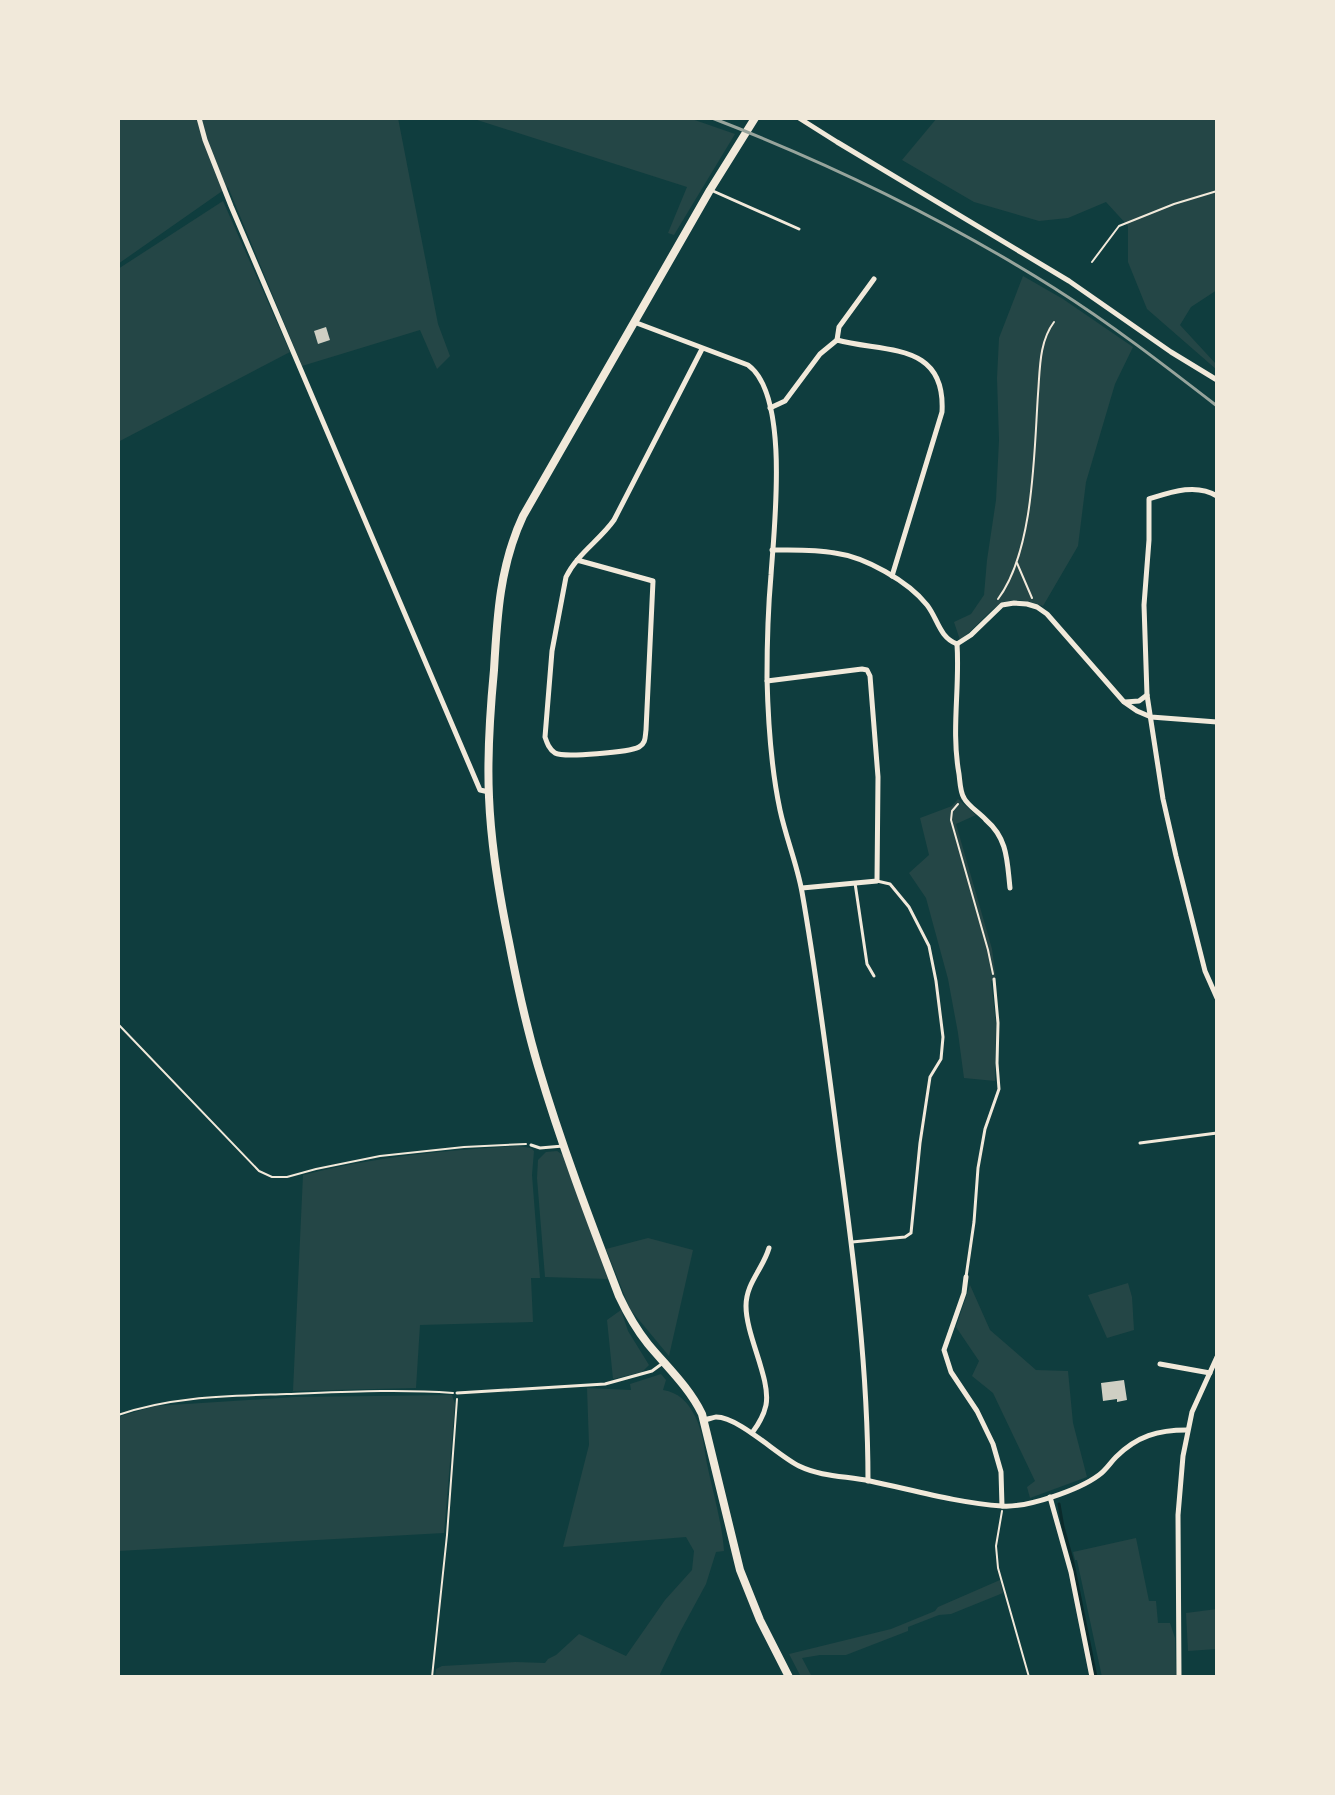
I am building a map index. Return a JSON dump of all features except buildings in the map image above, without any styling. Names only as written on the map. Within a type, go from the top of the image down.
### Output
[{"type":"main road","points":[[753,120],[523,516],[507,556],[498,610],[490,718],[489,792],[501,906],[519,992],[563,1145],[619,1296],[638,1330],[691,1395],[704,1420],[740,1570],[760,1620],[789,1677]]},
{"type":"street","points":[[199,118],[231,206],[480,790],[489,792]]},
{"type":"street","points":[[799,118],[1069,281],[1217,380]]},
{"type":"street","points":[[770,408],[785,401],[820,354],[837,340],[839,327],[874,279]]},
{"type":"street","points":[[634,322],[756,370],[770,408],[778,479],[768,618],[767,681],[771,747],[780,809],[802,888],[825,1040],[866,1391],[868,1481]]},
{"type":"street","points":[[837,340],[912,355],[930,369],[942,391],[942,412],[892,576]]},
{"type":"street","points":[[577,560],[653,581],[646,730],[644,743],[640,747],[611,753],[563,756],[548,746],[545,737],[552,651],[566,577],[571,566],[614,520],[702,349]]},
{"type":"street","points":[[1217,496],[1207,490],[1177,491],[1149,499],[1144,605],[1147,695],[1163,799],[1205,971],[1217,998]]},
{"type":"street","points":[[772,550],[810,550],[855,557],[892,576],[922,599],[943,636],[957,644]]},
{"type":"street","points":[[957,644],[1002,605],[1014,603],[1037,607],[1047,614],[1124,702],[1137,711],[1151,717],[1217,722]]},
{"type":"street","points":[[957,644],[954,736],[959,777],[964,799],[1002,838],[1010,888]]},
{"type":"street","points":[[767,681],[862,669],[867,670],[870,676],[878,777],[877,881],[802,888]]},
{"type":"street","points":[[1124,702],[1139,701],[1147,695]]},
{"type":"street","points":[[752,1433],[766,1405],[766,1390],[747,1318],[746,1296],[769,1248]]},
{"type":"street","points":[[966,1277],[964,1293],[944,1350],[951,1372],[977,1411],[993,1444],[1001,1472],[1002,1506]]},
{"type":"street","points":[[1179,1677],[1178,1515],[1187,1430],[1195,1404],[1217,1357]]},
{"type":"street","points":[[1160,1364],[1210,1373]]},
{"type":"street","points":[[704,1420],[716,1417],[725,1419],[752,1433],[780,1455],[816,1473],[1002,1506],[1028,1504],[1076,1487],[1098,1476],[1143,1437],[1164,1431],[1187,1430]]},
{"type":"street","points":[[1050,1497],[1071,1572],[1092,1677]]},
{"type":"lane","points":[[710,190],[799,229]]},
{"type":"lane","points":[[851,1242],[905,1237],[911,1233],[918,1154],[930,1077],[943,1050],[929,946],[909,907],[890,884],[877,881]]},
{"type":"lane","points":[[855,883],[867,964],[874,976]]},
{"type":"lane","points":[[966,1277],[978,1168],[985,1129],[999,1089],[994,979]]},
{"type":"lane","points":[[1140,1143],[1217,1133]]},
{"type":"lane","points":[[531,1145],[540,1148],[563,1145]]},
{"type":"lane","points":[[457,1393],[605,1384],[652,1371],[663,1363]]},
{"type":"path","points":[[1092,262],[1119,226],[1217,191]]},
{"type":"path","points":[[997,599],[1005,589],[1022,549],[1032,478],[1041,353],[1054,322]]},
{"type":"path","points":[[1016,562],[1037,607]]},
{"type":"path","points":[[959,803],[952,811],[951,820],[994,979]]},
{"type":"path","points":[[118,1024],[259,1171],[272,1177],[287,1177],[380,1156],[518,1143],[531,1145]]},
{"type":"path","points":[[118,1415],[144,1406],[205,1398],[369,1391],[457,1393],[447,1535],[432,1677]]},
{"type":"path","points":[[1002,1506],[996,1546],[998,1568],[1029,1677]]},
{"type":"shaded area","points":[[118,118],[398,118],[438,324],[450,356],[437,369],[420,330],[302,366],[228,187],[118,264]]},
{"type":"shaded area","points":[[471,118],[689,118],[735,134],[674,235],[668,233],[687,187]]},
{"type":"shaded area","points":[[937,118],[1217,118],[1217,290],[1191,307],[1180,325],[1216,364],[1217,370],[1147,309],[1128,262],[1128,226],[1106,202],[1068,218],[1039,221],[974,202],[902,160]]},
{"type":"shaded area","points":[[223,201],[290,352],[118,442],[118,269]]},
{"type":"shaded area","points":[[1023,276],[1133,347],[1115,384],[1086,482],[1078,546],[1043,606],[1027,601],[1005,602],[960,640],[954,622],[971,614],[984,595],[996,500],[999,338]]},
{"type":"shaded area","points":[[958,799],[976,815],[956,824],[992,949],[996,979],[991,981],[996,1024],[995,1081],[964,1078],[948,979],[926,898],[909,873],[929,855],[920,818],[952,806]]},
{"type":"shaded area","points":[[518,1146],[534,1151],[532,1175],[540,1278],[531,1278],[533,1322],[420,1325],[416,1388],[293,1391],[303,1175],[409,1155]]},
{"type":"shaded area","points":[[557,1151],[563,1155],[608,1279],[545,1277],[538,1160],[546,1152]]},
{"type":"shaded area","points":[[648,1238],[693,1250],[669,1356],[630,1309],[606,1249]]},
{"type":"shaded area","points":[[1128,1283],[1134,1330],[1107,1338],[1088,1295]]},
{"type":"shaded area","points":[[970,1285],[990,1330],[1036,1370],[1068,1371],[1073,1423],[1087,1477],[1030,1498],[1027,1487],[1035,1481],[993,1393],[972,1376],[979,1361],[956,1327]]},
{"type":"shaded area","points":[[621,1310],[628,1331],[649,1365],[642,1372],[613,1379],[607,1320]]},
{"type":"shaded area","points":[[661,1374],[666,1380],[663,1390],[674,1393],[686,1402],[700,1428],[724,1551],[716,1552],[706,1584],[660,1677],[435,1677],[436,1669],[442,1666],[545,1663],[579,1634],[626,1656],[665,1600],[692,1570],[694,1551],[686,1537],[563,1547],[589,1445],[587,1388],[631,1390],[630,1384]]},
{"type":"shaded area","points":[[452,1395],[455,1404],[444,1533],[118,1551],[118,1417],[155,1406],[295,1397]]},
{"type":"shaded area","points":[[1136,1538],[1149,1601],[1156,1601],[1158,1623],[1170,1623],[1175,1638],[1176,1677],[1102,1677],[1073,1552]]},
{"type":"shaded area","points":[[1000,1580],[1003,1593],[908,1627],[908,1631],[846,1655],[802,1658],[812,1677],[801,1677],[789,1654],[891,1629]]},
{"type":"shaded area","points":[[1217,1609],[1217,1649],[1188,1651],[1186,1613]]},
{"type":"waterway","points":[[1059,1504],[1096,1677]]},
{"type":"railway","points":[[712,118],[844,174],[972,239],[1096,316],[1217,406]]}]
